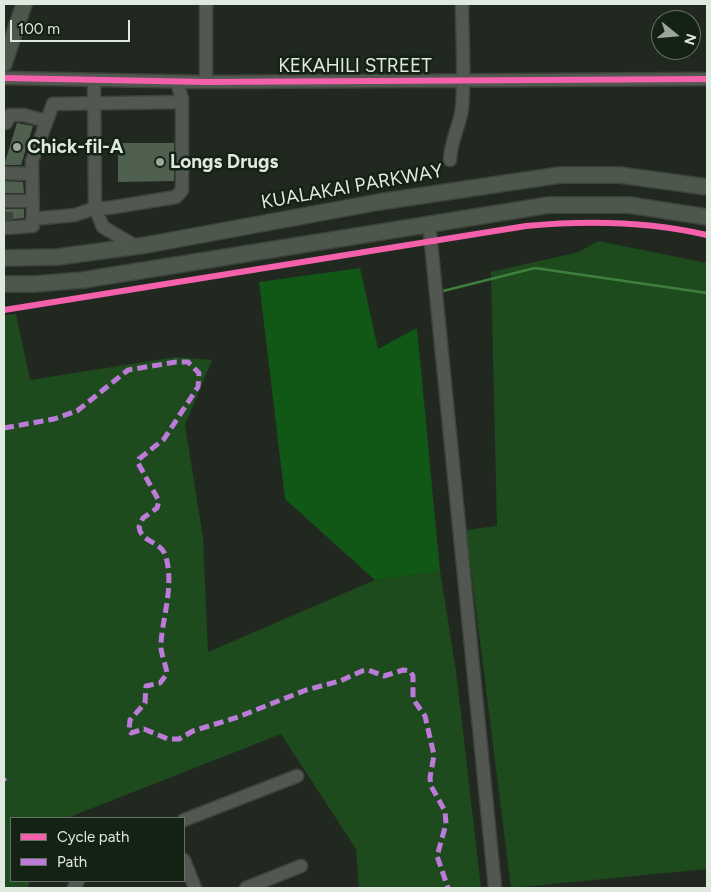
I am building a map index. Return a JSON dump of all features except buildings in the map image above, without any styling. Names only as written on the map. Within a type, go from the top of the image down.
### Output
[{"type":"main road","points":[[4,64],[24,4]]},
{"type":"main road","name":"KUALAKAI PARKWAY","points":[[4,258],[57,257],[135,246],[379,202],[560,175],[640,176],[707,187]]},
{"type":"main road","points":[[4,284],[34,284],[83,280],[539,206],[586,204],[645,206],[707,216]]},
{"type":"street","points":[[206,4],[206,82]]},
{"type":"street","points":[[450,160],[451,147],[460,119],[463,81],[462,4]]},
{"type":"street","name":"KEKAHILI STREET","points":[[4,78],[177,82],[707,79]]},
{"type":"street","points":[[94,80],[95,208],[103,227],[135,246]]},
{"type":"street","points":[[32,219],[75,215],[95,208],[108,208],[176,197],[182,190],[182,102],[177,82]]},
{"type":"street","points":[[6,227],[33,226],[32,161],[53,104],[182,102]]},
{"type":"street","points":[[6,122],[10,115],[16,114],[46,121]]},
{"type":"street","points":[[4,173],[32,174]]},
{"type":"street","points":[[6,203],[32,201]]},
{"type":"street","points":[[429,223],[495,886]]},
{"type":"street","points":[[185,820],[297,776]]},
{"type":"street","points":[[185,863],[195,888]]},
{"type":"street","points":[[246,888],[301,866]]},
{"type":"green space","points":[[598,241],[707,263],[707,869],[511,888],[466,530],[497,526],[491,272],[579,252]]},
{"type":"green space","points":[[360,268],[378,349],[417,328],[440,571],[375,580],[285,499],[259,282]]},
{"type":"green space","points":[[16,314],[30,380],[176,357],[212,360],[185,425],[203,538],[208,652],[375,580],[440,571],[456,671],[481,888],[359,888],[356,849],[281,734],[70,817],[10,817],[10,882],[30,882],[27,888],[4,888],[4,315]]},
{"type":"waterway","points":[[443,291],[535,268],[707,293]]},
{"type":"tunnel","points":[[7,206],[7,224]]},
{"type":"marked path","points":[[4,428],[54,419],[77,411],[128,370],[176,362],[188,362],[199,373],[198,387],[164,439],[139,459],[138,463],[159,501],[157,508],[143,518],[139,527],[144,536],[160,548],[166,557],[169,579],[161,647],[167,674],[160,683],[146,686],[145,703],[130,720],[129,731],[131,733],[144,729],[168,739],[179,739],[193,731],[238,717],[306,690],[340,681],[362,671],[368,670],[384,676],[403,670],[410,671],[413,676],[413,699],[425,716],[434,755],[430,778],[431,786],[445,811],[446,824],[437,856],[448,888]]},
{"type":"cycle path","points":[[4,78],[206,82],[707,79]]},
{"type":"cycle path","points":[[4,310],[526,226],[572,223],[640,224],[707,235]]},
{"type":"place","name":"Chick-fil-A","points":[[17,147]]},
{"type":"place","name":"Longs Drugs","points":[[160,162]]}]
